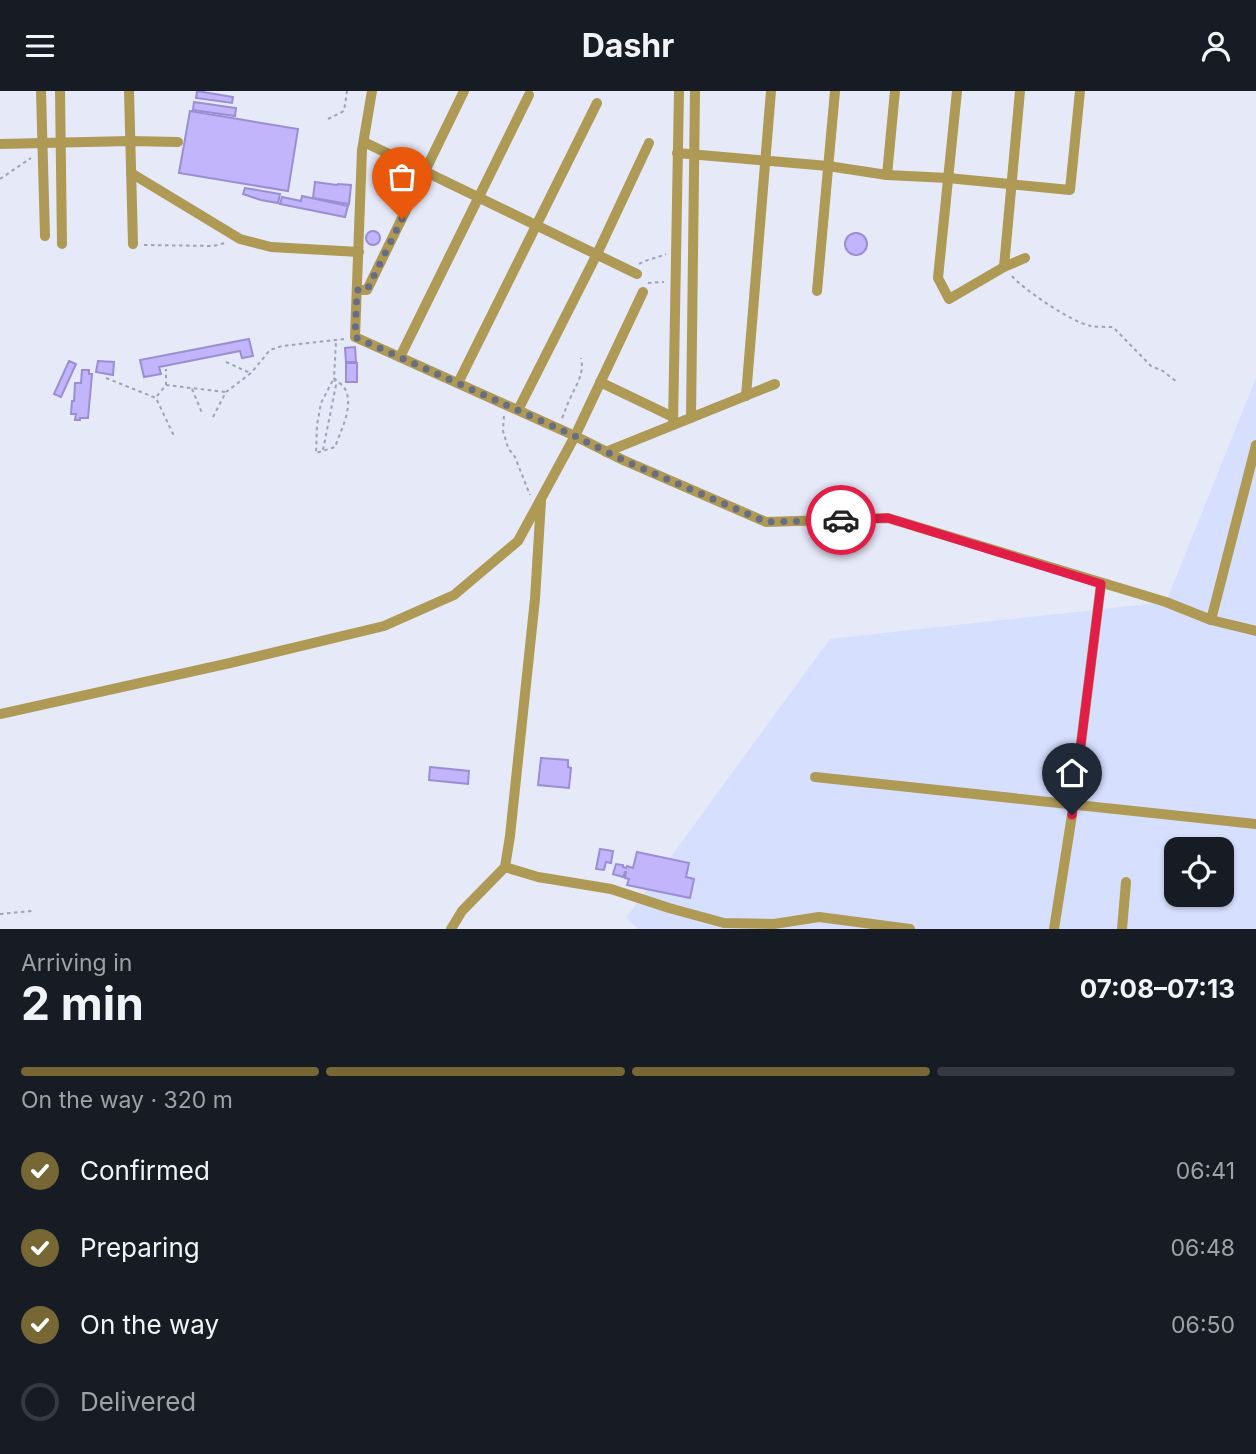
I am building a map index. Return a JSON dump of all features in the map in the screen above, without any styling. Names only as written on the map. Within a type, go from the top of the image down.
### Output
[{"type":"street","points":[[41,91],[45,236]]},
{"type":"street","points":[[60,91],[62,244]]},
{"type":"street","points":[[129,91],[133,244]]},
{"type":"street","points":[[372,91],[364,142],[355,337],[766,522],[888,518],[1166,602],[1211,620],[1256,631]]},
{"type":"street","points":[[357,290],[367,290],[464,91]]},
{"type":"street","points":[[673,421],[679,91]]},
{"type":"street","points":[[691,418],[695,91]]},
{"type":"street","points":[[746,396],[771,91]]},
{"type":"street","points":[[817,291],[835,91]]},
{"type":"street","points":[[887,175],[895,91]]},
{"type":"street","points":[[957,91],[937,278],[949,299],[1025,258]]},
{"type":"street","points":[[1004,267],[1020,91]]},
{"type":"street","points":[[677,153],[828,166],[887,175],[1070,190],[1080,91]]},
{"type":"street","points":[[400,357],[529,95]]},
{"type":"street","points":[[458,383],[597,103]]},
{"type":"street","points":[[0,144],[43,148],[61,143],[178,142]]},
{"type":"street","points":[[364,142],[633,272]]},
{"type":"street","points":[[515,409],[597,254],[649,143]]},
{"type":"street","points":[[131,173],[240,239],[271,247],[359,252]]},
{"type":"street","points":[[0,714],[384,626],[454,595],[518,541],[575,436],[643,292]]},
{"type":"street","points":[[600,383],[673,421]]},
{"type":"street","points":[[606,451],[673,421],[691,418],[775,384]]},
{"type":"street","points":[[1211,620],[1256,445]]},
{"type":"street","points":[[451,929],[462,911],[505,867],[535,599],[538,504]]},
{"type":"street","points":[[1054,929],[1072,815],[1101,584]]},
{"type":"street","points":[[815,777],[1256,824]]},
{"type":"street","points":[[505,867],[538,877],[611,889],[724,922],[774,923],[819,917],[910,929]]},
{"type":"street","points":[[1122,929],[1126,881]]},
{"type":"path","points":[[328,119],[344,111],[347,91]]},
{"type":"path","points":[[0,179],[43,148]]},
{"type":"path","points":[[133,244],[213,246],[240,239]]},
{"type":"path","points":[[675,282],[648,283],[633,272],[633,266],[656,259],[676,248]]},
{"type":"path","points":[[1004,267],[1017,282],[1049,305],[1089,326],[1113,327],[1150,366],[1164,371],[1178,383]]},
{"type":"path","points":[[213,417],[226,392],[251,373],[271,350],[282,346],[336,341],[336,385],[323,451]]},
{"type":"path","points":[[557,428],[579,382],[583,367],[581,358]]},
{"type":"path","points":[[226,362],[251,373]]},
{"type":"path","points":[[156,398],[166,385],[166,369]]},
{"type":"path","points":[[106,378],[156,398],[174,436]]},
{"type":"path","points":[[334,378],[348,395],[347,414],[335,447],[316,453],[321,403],[334,378]]},
{"type":"path","points":[[166,385],[226,392]]},
{"type":"path","points":[[191,388],[202,413]]},
{"type":"path","points":[[515,409],[504,417],[503,431],[508,448],[538,504]]},
{"type":"path","points":[[0,914],[32,911]]},
{"type":"shaded area","points":[[1256,378],[1256,929],[638,929],[626,918],[830,639],[1166,602]]},
{"type":"building","points":[[197,91],[233,97],[232,103],[196,98]]},
{"type":"building","points":[[194,102],[236,108],[235,116],[193,110]]},
{"type":"building","points":[[190,111],[298,129],[288,191],[179,173]]},
{"type":"building","points":[[315,182],[351,185],[349,204],[313,198]]},
{"type":"building","points":[[245,188],[280,194],[278,203],[243,194]]},
{"type":"building","points":[[302,196],[348,206],[345,217],[280,204],[282,197],[301,201]]},
{"type":"building","points":[[373,231],[378,233],[378,243],[373,245],[368,243],[366,238],[368,233]]},
{"type":"building","points":[[856,233],[864,236],[867,244],[864,252],[856,255],[848,252],[845,244],[848,236]]},
{"type":"building","points":[[249,339],[253,356],[242,358],[240,351],[159,367],[161,374],[144,377],[140,360]]},
{"type":"building","points":[[355,347],[356,362],[346,362],[345,348]]},
{"type":"building","points":[[69,361],[76,364],[61,397],[54,394]]},
{"type":"building","points":[[98,361],[114,362],[113,375],[96,372]]},
{"type":"building","points":[[346,363],[357,363],[357,382],[346,382]]},
{"type":"building","points":[[82,370],[89,370],[89,374],[92,374],[88,418],[75,420],[76,414],[71,414],[72,401],[75,383],[81,383]]},
{"type":"building","points":[[541,758],[568,760],[568,767],[571,768],[569,788],[538,785]]},
{"type":"building","points":[[430,767],[469,771],[468,784],[429,780]]},
{"type":"building","points":[[600,849],[613,851],[611,863],[606,862],[604,870],[596,869]]},
{"type":"building","points":[[637,852],[689,863],[686,877],[694,879],[690,898],[627,885],[629,879],[625,878],[626,872],[623,877],[613,874],[616,864],[633,868]]},
{"type":"way so far","points":[[402,219],[367,290],[357,290],[355,337],[623,460],[766,522],[841,520]]},
{"type":"route","points":[[841,520],[888,518],[1101,584],[1072,815]]}]
